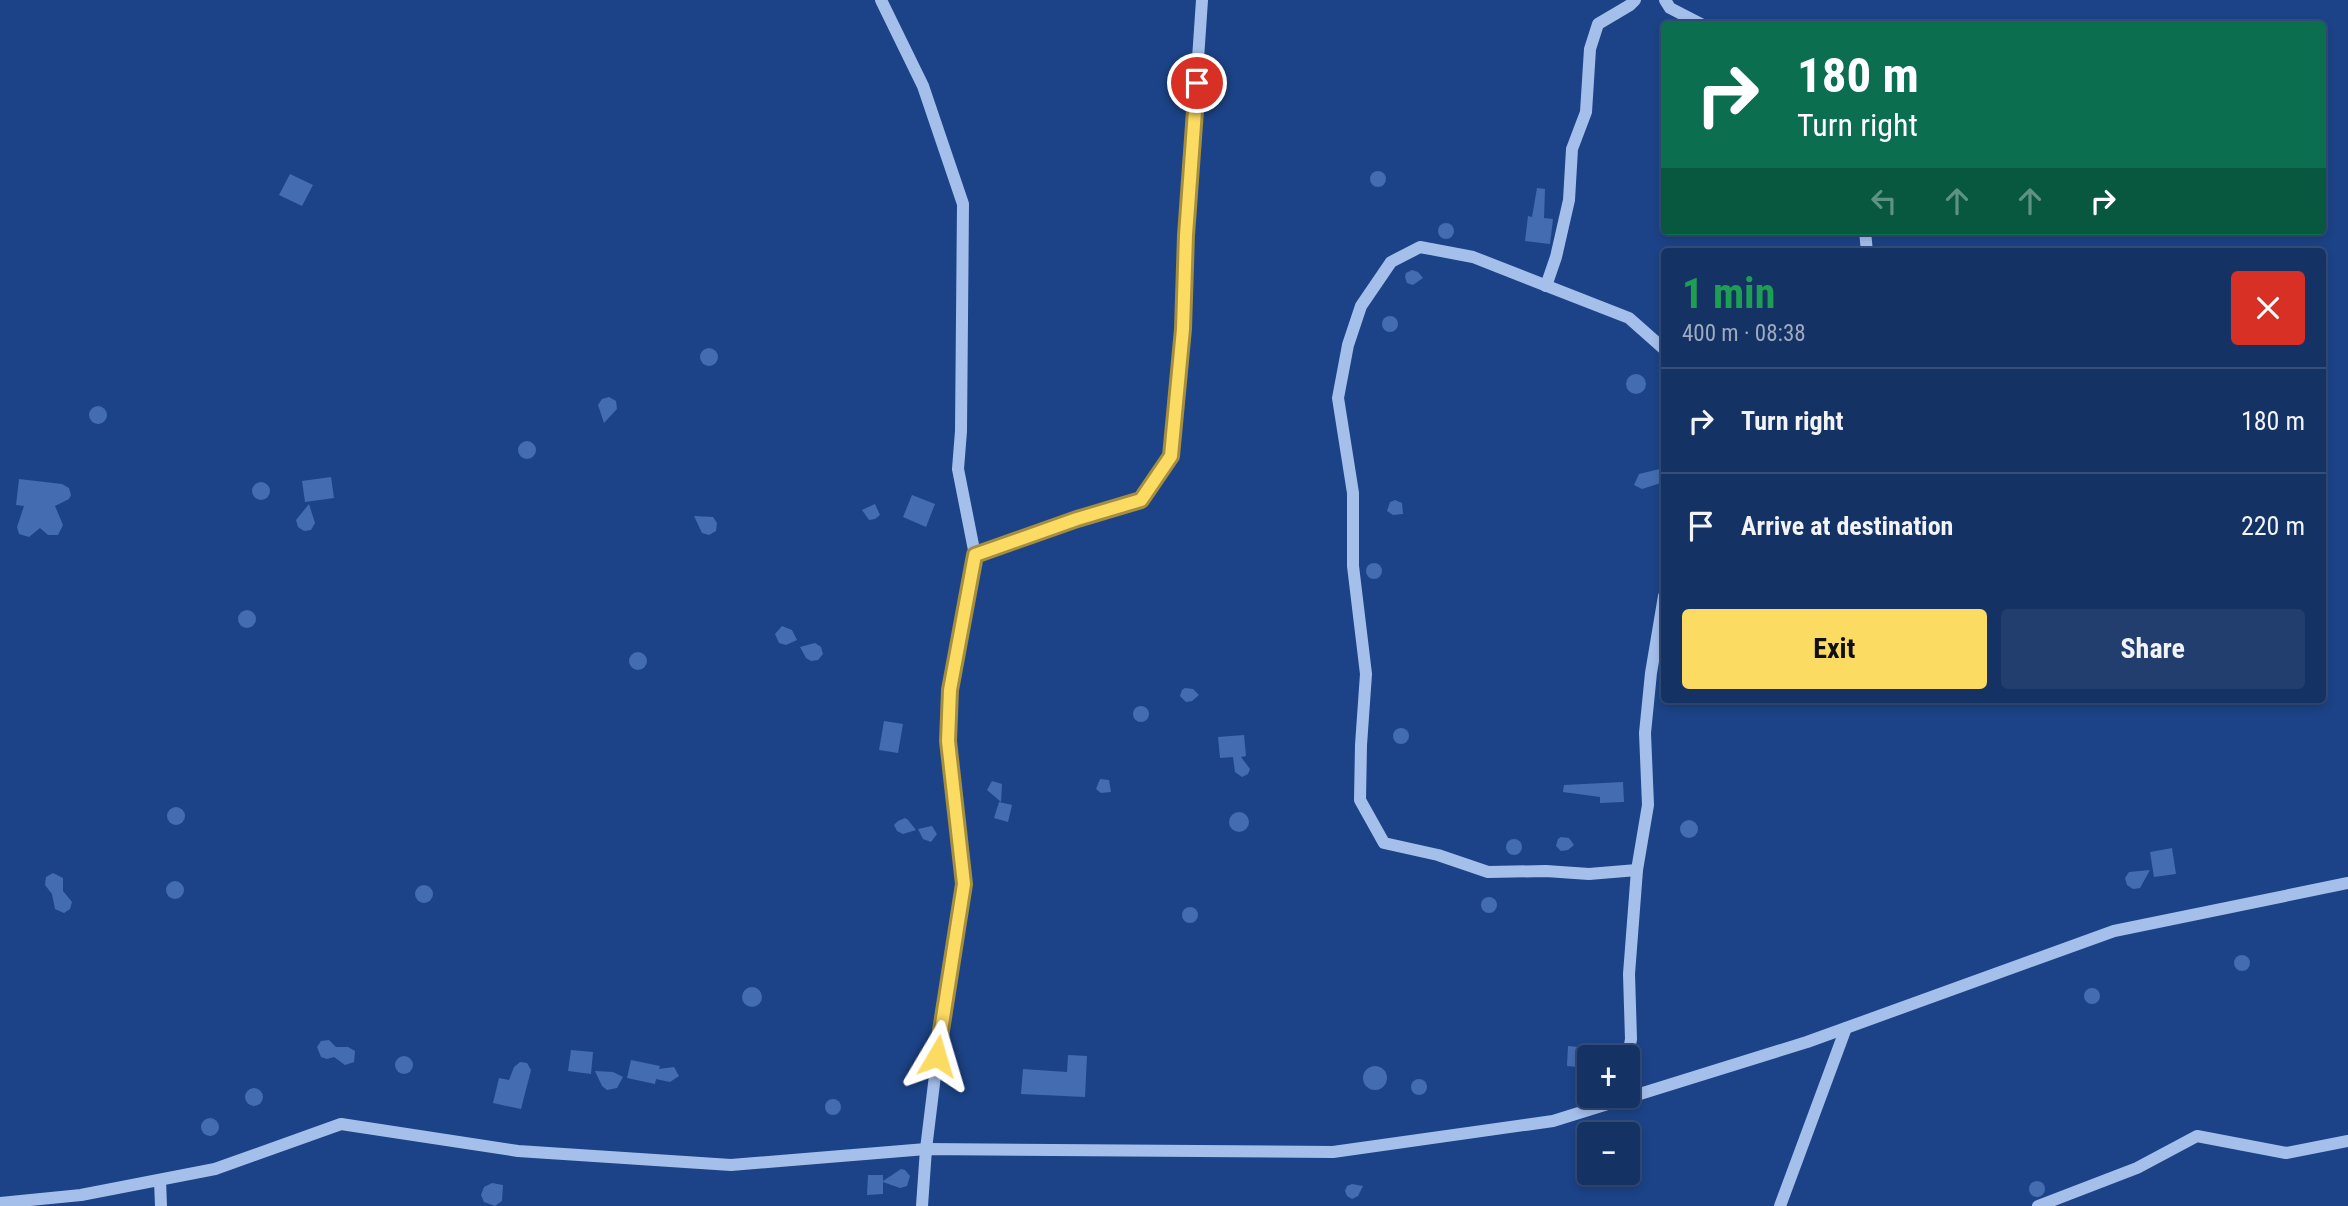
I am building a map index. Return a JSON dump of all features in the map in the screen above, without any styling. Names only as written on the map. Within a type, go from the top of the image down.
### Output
[{"type":"street","points":[[881,0],[923,86],[963,204],[961,431],[958,469],[975,555],[950,690],[948,741],[964,884],[943,1010],[922,1206]]},
{"type":"street","points":[[975,555],[1141,500],[1171,456],[1183,329],[1186,235],[1202,0]]},
{"type":"street","points":[[1546,286],[1556,257],[1569,200],[1572,149],[1586,112],[1590,49],[1598,24],[1635,0]]},
{"type":"street","points":[[1665,0],[1670,8],[1695,21]]},
{"type":"street","points":[[1637,870],[1588,874],[1546,871],[1488,872],[1438,855],[1384,843],[1360,800],[1366,674],[1353,566],[1353,493],[1338,398],[1348,345],[1361,306],[1391,262],[1420,247],[1473,257],[1629,318],[1661,346]]},
{"type":"street","points":[[1630,1045],[1629,974],[1637,870],[1648,805],[1645,733],[1661,615]]},
{"type":"street","points":[[1640,1092],[1808,1042],[2114,930],[2348,884]]},
{"type":"street","points":[[1780,1206],[1846,1028]]},
{"type":"street","points":[[0,1203],[81,1195],[215,1169],[341,1124],[518,1151],[732,1165],[926,1149],[1333,1152],[1553,1121],[1590,1108]]},
{"type":"street","points":[[2038,1206],[2137,1168],[2197,1136],[2286,1153],[2348,1141]]},
{"type":"street","points":[[160,1180],[161,1206]]},
{"type":"building","points":[[1378,171],[1386,179],[1378,187],[1370,179]]},
{"type":"building","points":[[290,174],[313,185],[302,206],[279,195]]},
{"type":"building","points":[[1537,188],[1545,189],[1544,218],[1553,219],[1550,244],[1525,241],[1528,216],[1532,217]]},
{"type":"building","points":[[1446,223],[1454,231],[1446,239],[1438,231]]},
{"type":"building","points":[[1412,270],[1423,278],[1413,285],[1407,283],[1405,277],[1406,273]]},
{"type":"building","points":[[1390,316],[1398,324],[1390,332],[1382,324]]},
{"type":"building","points":[[705,348],[713,348],[718,357],[716,364],[705,366],[700,361],[700,353]]},
{"type":"building","points":[[1636,374],[1643,377],[1646,384],[1643,391],[1636,394],[1629,391],[1626,384],[1629,377]]},
{"type":"building","points":[[609,397],[616,401],[617,409],[604,423],[598,405],[602,399]]},
{"type":"building","points":[[94,406],[102,406],[107,415],[105,422],[94,424],[89,419],[89,411]]},
{"type":"building","points":[[523,441],[531,441],[536,450],[534,457],[523,459],[518,454],[518,446]]},
{"type":"building","points":[[1661,469],[1661,483],[1642,489],[1634,485],[1639,474]]},
{"type":"building","points":[[331,477],[334,498],[305,502],[302,481]]},
{"type":"building","points":[[19,479],[62,484],[69,488],[69,499],[55,506],[63,525],[58,535],[48,535],[40,528],[29,537],[19,534],[17,527],[24,506],[16,505]]},
{"type":"building","points":[[257,482],[265,482],[270,491],[268,498],[257,500],[252,495],[252,487]]},
{"type":"building","points":[[912,495],[935,504],[926,527],[903,517]]},
{"type":"building","points":[[1395,500],[1402,503],[1403,514],[1393,515],[1387,511],[1390,502]]},
{"type":"building","points":[[309,504],[315,523],[311,530],[304,531],[298,527],[296,520]]},
{"type":"building","points":[[875,504],[880,515],[869,520],[862,510]]},
{"type":"building","points":[[694,516],[713,517],[717,523],[716,531],[709,535],[702,533]]},
{"type":"building","points":[[1374,563],[1382,571],[1374,579],[1366,571]]},
{"type":"building","points":[[243,610],[251,610],[256,619],[254,626],[243,628],[238,623],[238,615]]},
{"type":"building","points":[[782,626],[792,630],[797,640],[786,645],[779,643],[775,634]]},
{"type":"building","points":[[815,643],[821,647],[823,654],[818,660],[811,661],[800,647]]},
{"type":"building","points":[[634,652],[642,652],[647,661],[645,668],[634,670],[629,665],[629,657]]},
{"type":"building","points":[[1185,688],[1193,689],[1199,695],[1186,702],[1180,696]]},
{"type":"building","points":[[1141,706],[1149,714],[1141,722],[1133,714]]},
{"type":"building","points":[[884,721],[903,724],[898,753],[879,750]]},
{"type":"building","points":[[1401,728],[1409,736],[1401,744],[1393,736]]},
{"type":"building","points":[[1244,735],[1246,756],[1241,757],[1250,769],[1248,774],[1242,777],[1235,772],[1233,757],[1220,758],[1218,737]]},
{"type":"building","points":[[1100,779],[1109,780],[1111,792],[1101,793],[1096,789]]},
{"type":"building","points":[[992,781],[1002,784],[1001,802],[987,790]]},
{"type":"building","points":[[1623,782],[1624,802],[1600,803],[1600,797],[1563,792],[1564,785]]},
{"type":"building","points":[[999,802],[1012,805],[1008,822],[994,818]]},
{"type":"building","points":[[172,807],[180,807],[185,816],[183,823],[172,825],[167,820],[167,812]]},
{"type":"building","points":[[1239,812],[1246,815],[1249,822],[1246,829],[1239,832],[1232,829],[1229,822],[1232,815]]},
{"type":"building","points":[[905,818],[916,830],[903,834],[897,831],[894,825]]},
{"type":"building","points":[[1685,820],[1693,820],[1698,829],[1696,836],[1685,838],[1680,833],[1680,825]]},
{"type":"building","points":[[932,826],[937,834],[931,842],[923,839],[918,829]]},
{"type":"building","points":[[1561,837],[1569,838],[1574,845],[1561,851],[1556,846]]},
{"type":"building","points":[[1514,839],[1522,847],[1514,855],[1506,847]]},
{"type":"building","points":[[2172,848],[2176,874],[2154,877],[2150,852]]},
{"type":"building","points":[[2150,870],[2140,888],[2133,889],[2127,885],[2125,878],[2129,872]]},
{"type":"building","points":[[53,873],[63,878],[63,891],[72,902],[70,909],[64,913],[55,909],[52,894],[45,885],[46,877]]},
{"type":"building","points":[[171,881],[179,881],[184,890],[182,897],[171,899],[166,894],[166,886]]},
{"type":"building","points":[[420,885],[428,885],[433,894],[431,901],[420,903],[415,898],[415,890]]},
{"type":"building","points":[[1489,897],[1497,905],[1489,913],[1481,905]]},
{"type":"building","points":[[1190,907],[1198,915],[1190,923],[1182,915]]},
{"type":"building","points":[[2239,955],[2245,955],[2250,963],[2248,969],[2239,971],[2234,966],[2234,960]]},
{"type":"building","points":[[752,987],[759,990],[762,997],[759,1004],[752,1007],[745,1004],[742,997],[745,990]]},
{"type":"building","points":[[2089,988],[2095,988],[2100,996],[2098,1002],[2089,1004],[2084,999],[2084,993]]},
{"type":"building","points":[[329,1040],[336,1047],[348,1047],[355,1051],[354,1062],[345,1065],[334,1057],[321,1057],[317,1047],[321,1041]]},
{"type":"building","points":[[1568,1046],[1577,1047],[1577,1067],[1567,1066]]},
{"type":"building","points":[[571,1050],[593,1052],[591,1074],[568,1071]]},
{"type":"building","points":[[1068,1055],[1087,1056],[1085,1097],[1021,1094],[1023,1069],[1067,1072]]},
{"type":"building","points":[[400,1056],[408,1056],[413,1065],[411,1072],[400,1074],[395,1069],[395,1061]]},
{"type":"building","points":[[631,1060],[660,1066],[659,1069],[674,1067],[679,1076],[670,1082],[656,1079],[655,1084],[627,1078]]},
{"type":"building","points":[[520,1062],[527,1063],[531,1070],[521,1109],[493,1103],[499,1078],[509,1080],[514,1067]]},
{"type":"building","points":[[1375,1066],[1383,1070],[1387,1078],[1383,1086],[1375,1090],[1367,1086],[1363,1078],[1367,1070]]},
{"type":"building","points":[[595,1071],[613,1072],[623,1077],[617,1088],[607,1090]]},
{"type":"building","points":[[1419,1079],[1427,1087],[1419,1095],[1411,1087]]},
{"type":"building","points":[[250,1088],[258,1088],[263,1097],[261,1104],[250,1106],[245,1101],[245,1093]]},
{"type":"building","points":[[833,1099],[841,1107],[833,1115],[825,1107]]},
{"type":"building","points":[[206,1118],[214,1118],[219,1127],[217,1134],[206,1136],[201,1131],[201,1123]]},
{"type":"building","points":[[901,1169],[910,1176],[907,1186],[900,1188],[883,1182],[883,1194],[867,1195],[868,1175],[883,1175],[883,1181]]},
{"type":"building","points":[[2034,1181],[2040,1181],[2045,1189],[2043,1195],[2034,1197],[2029,1192],[2029,1186]]},
{"type":"building","points":[[492,1183],[503,1185],[502,1201],[495,1206],[484,1202],[481,1195],[484,1187]]},
{"type":"building","points":[[1347,1186],[1363,1186],[1358,1196],[1352,1199],[1345,1191]]},
{"type":"route","points":[[937,1056],[964,884],[948,741],[950,690],[975,555],[1141,500],[1171,456],[1183,329],[1186,235],[1197,83]]}]
